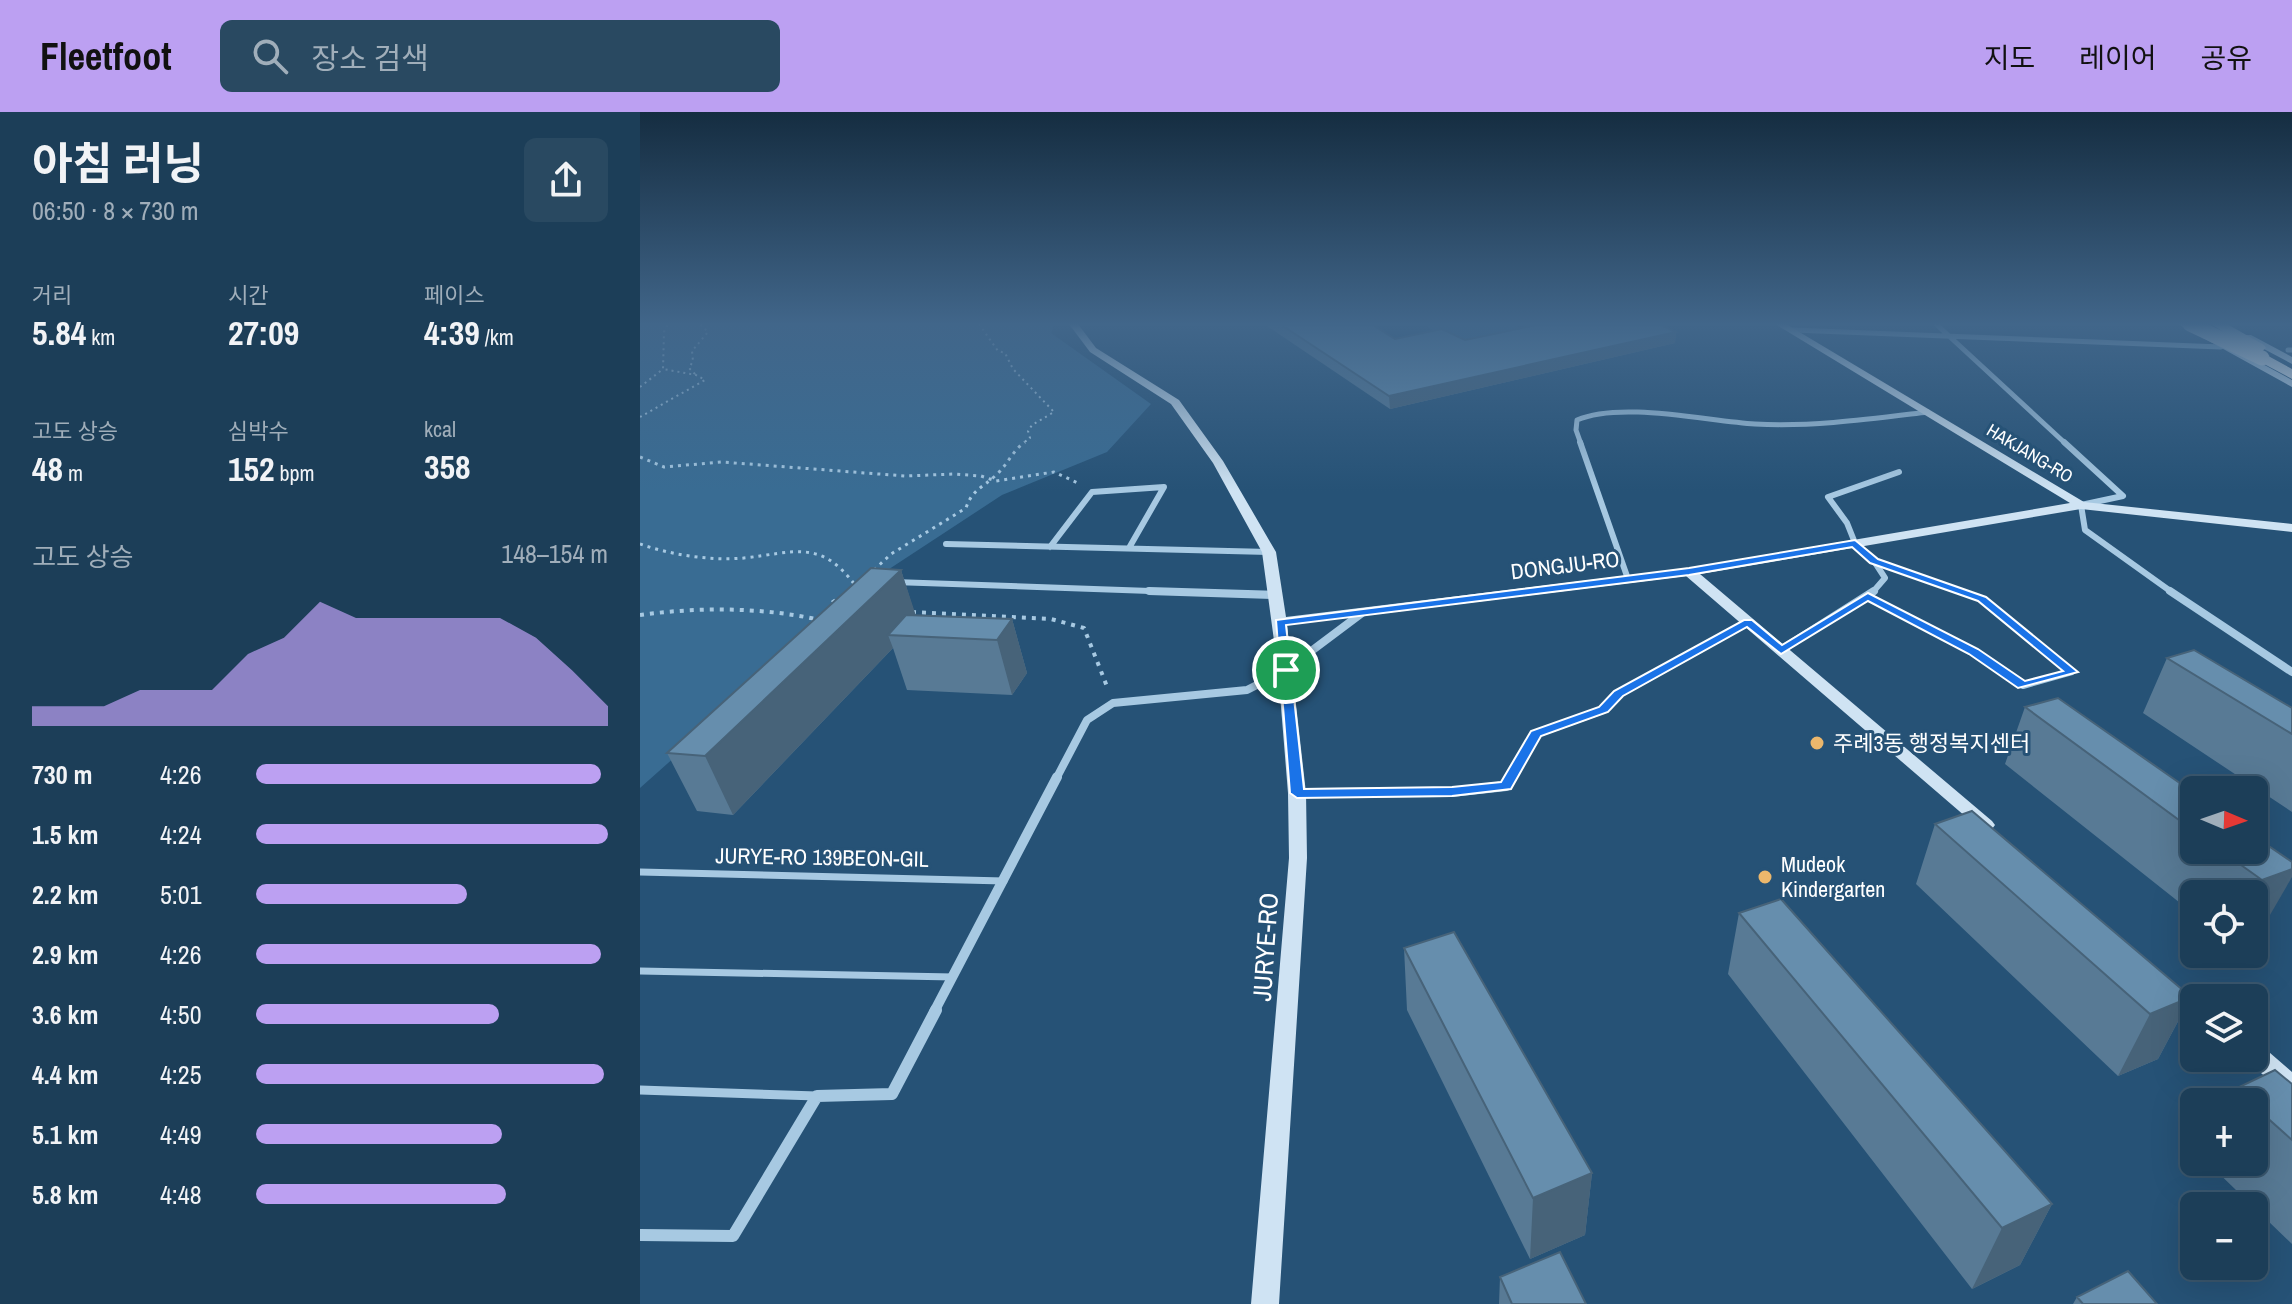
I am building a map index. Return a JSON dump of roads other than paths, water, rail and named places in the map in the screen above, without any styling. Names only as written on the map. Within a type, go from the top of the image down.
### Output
[{"type":"main road","name":"JURYE-RO","points":[[1140,380],[1175,402],[1219,463],[1269,552],[1277,595],[1297,793],[1298,858],[1265,1304]]},
{"type":"main road","name":"HAKJANG-RO","points":[[1875,380],[2081,505],[2292,528]]},
{"type":"main road","name":"DONGJU-RO","points":[[1280,622],[1689,572],[2081,505]]},
{"type":"main road","points":[[1689,572],[2000,837]]},
{"type":"main road","points":[[2268,1065],[2292,1086]]},
{"type":"street","points":[[1996,380],[2123,496],[2081,505],[2085,530],[2216,623],[2292,672]]},
{"type":"street","points":[[1628,579],[1576,430],[1577,420],[1583,416],[1619,412],[1756,424],[1826,425],[1928,412]]},
{"type":"street","points":[[1781,650],[1868,597],[1885,578],[1874,561],[1855,543],[1847,523],[1828,497],[1899,472]]},
{"type":"street","points":[[1050,547],[1092,492],[1164,487],[1129,548]]},
{"type":"street","points":[[946,544],[1269,552]]},
{"type":"street","points":[[893,582],[1277,595]]},
{"type":"street","points":[[640,1235],[733,1236],[817,1096],[892,1094],[1087,720],[1113,703],[1247,690],[1286,670],[1362,613]]},
{"type":"street","points":[[1297,793],[1452,792],[1506,786],[1536,734],[1603,710],[1619,694],[1748,622]]},
{"type":"lane","points":[[1868,597],[1973,652],[2023,686],[2072,672],[1982,599],[1874,561]]},
{"type":"lane","name":"JURYE-RO 139BEON-GIL","points":[[640,872],[1004,881]]},
{"type":"lane","points":[[640,971],[953,977]]},
{"type":"lane","points":[[640,1090],[817,1096]]},
{"type":"place","name":"주례3동 행정복지센터","points":[[1817,743]]},
{"type":"place","name":"Mudeok Kindergarten","points":[[1765,877]]}]
